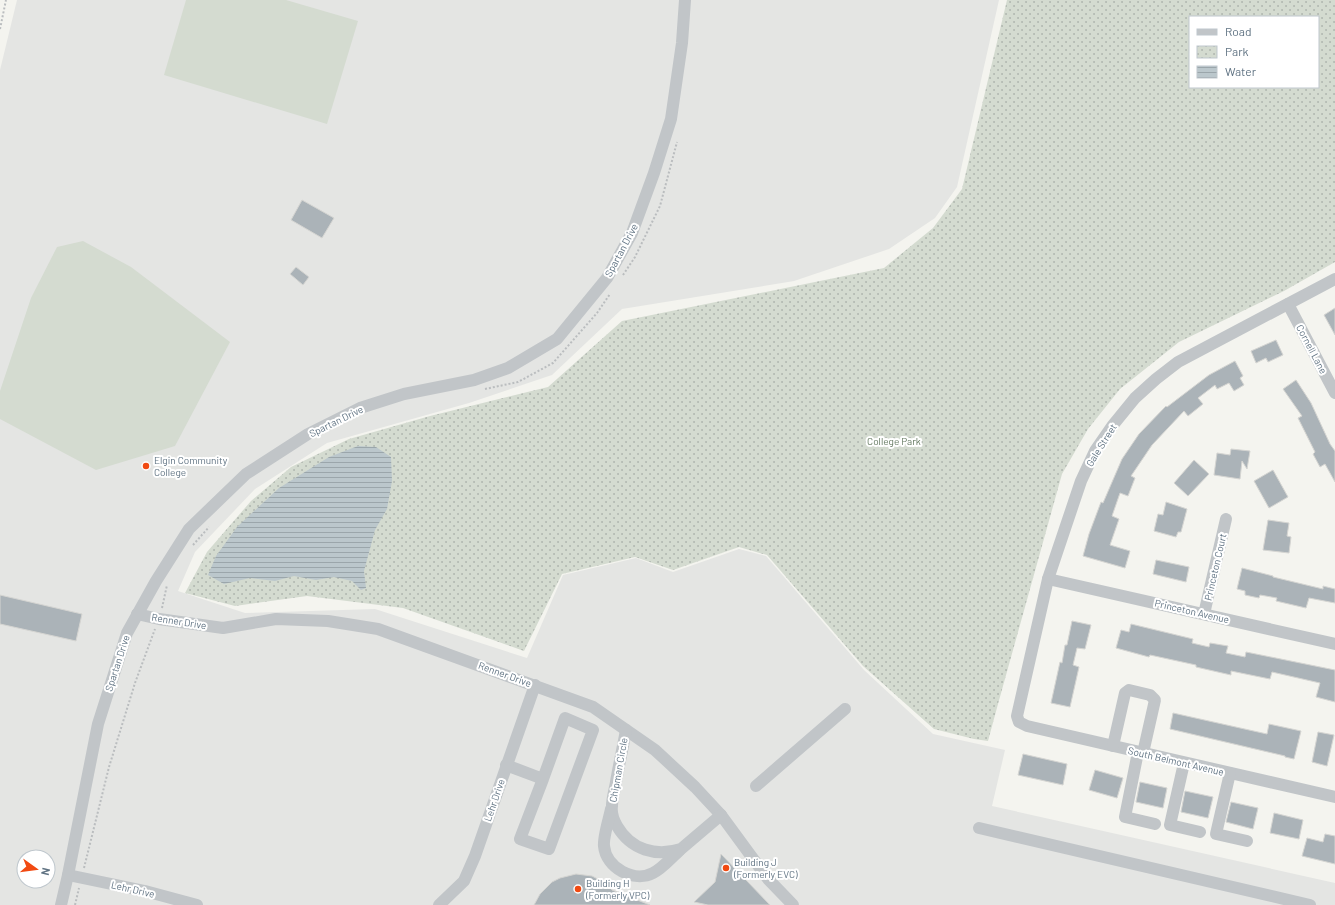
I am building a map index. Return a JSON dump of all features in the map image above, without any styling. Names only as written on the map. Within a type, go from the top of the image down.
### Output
[{"type":"street","name":"Spartan Drive","points":[[61,905],[98,724],[127,633],[188,529],[246,474],[308,434],[360,408],[404,394],[474,380],[508,368],[557,339],[607,278],[632,233],[654,173],[671,119],[682,43],[685,0]]},
{"type":"street","name":"Gale Street","points":[[1019,722],[1018,711],[1048,579],[1081,481],[1100,444],[1113,425],[1135,398],[1156,378],[1178,362],[1335,279]]},
{"type":"street","name":"Cornell Lane","points":[[1288,304],[1335,393]]},
{"type":"street","name":"Princeton Court","points":[[1204,614],[1226,520]]},
{"type":"street","name":"Princeton Avenue","points":[[1048,579],[1335,644]]},
{"type":"street","name":"Renner Drive","points":[[137,614],[159,619],[224,628],[276,619],[328,621],[378,629],[593,707],[655,750],[695,787],[720,815],[768,879],[793,905]]},
{"type":"street","name":"Lehr Drive","points":[[439,905],[464,881],[475,856],[535,685]]},
{"type":"street","points":[[1113,746],[1125,693],[1129,690],[1150,694],[1155,700],[1125,817],[1155,824]]},
{"type":"street","points":[[756,786],[845,709]]},
{"type":"street","points":[[565,718],[593,730],[549,849],[520,839],[543,779],[565,718]]},
{"type":"street","name":"South Belmont Avenue","points":[[1019,722],[1027,726],[1335,797]]},
{"type":"street","name":"Chipman Circle","points":[[626,730],[612,806],[616,823],[620,831],[632,844],[640,848],[656,853],[673,852],[681,849]]},
{"type":"street","points":[[1184,763],[1170,825],[1200,832]]},
{"type":"street","points":[[506,765],[543,779]]},
{"type":"street","points":[[1230,773],[1216,834],[1247,841]]},
{"type":"street","points":[[612,806],[604,845],[605,852],[612,863],[622,872],[641,876],[654,873],[720,815]]},
{"type":"street","points":[[979,828],[1310,905]]},
{"type":"street","name":"Lehr Drive","points":[[68,875],[197,905]]},
{"type":"path","points":[[0,29],[6,0]]},
{"type":"path","points":[[192,547],[210,525]]},
{"type":"path","points":[[75,905],[109,767],[135,683],[159,619],[168,582]]},
{"type":"shaded area","name":"Elgin Community College","points":[[17,0],[999,0],[957,187],[935,218],[889,249],[794,281],[622,309],[552,375],[469,403],[327,443],[255,489],[195,552],[178,591],[245,613],[375,609],[527,658],[563,575],[636,558],[673,572],[739,549],[766,556],[864,670],[933,734],[1005,750],[992,806],[1335,883],[1335,905],[0,905],[0,70]]},
{"type":"green space","points":[[186,0],[286,0],[358,21],[327,124],[164,75]]},
{"type":"green space","name":"College Park","points":[[1007,0],[1335,0],[1335,262],[1284,291],[1179,342],[1120,389],[1088,429],[1062,474],[988,741],[934,729],[863,666],[767,555],[739,547],[673,570],[635,557],[562,574],[524,651],[403,608],[307,596],[235,606],[185,593],[207,552],[251,501],[291,467],[349,439],[430,416],[548,387],[622,321],[884,268],[933,228],[962,189]]},
{"type":"green space","points":[[83,241],[131,267],[230,342],[175,446],[96,470],[0,419],[0,391],[31,298],[57,247]]},
{"type":"water","points":[[358,446],[376,447],[391,457],[392,481],[387,509],[375,530],[364,571],[366,588],[361,590],[352,581],[334,577],[316,580],[294,576],[275,581],[250,578],[224,584],[208,575],[216,556],[237,527],[279,488],[329,457]]},
{"type":"building","points":[[302,200],[334,218],[322,238],[291,220]]},
{"type":"building","points":[[296,267],[309,277],[303,285],[290,274]]},
{"type":"building","points":[[1335,308],[1335,335],[1324,315]]},
{"type":"building","points":[[1276,340],[1283,355],[1268,362],[1266,358],[1256,363],[1251,351]]},
{"type":"building","points":[[1235,361],[1243,376],[1240,378],[1244,385],[1234,391],[1229,383],[1217,389],[1215,385],[1198,398],[1203,404],[1188,416],[1184,411],[1152,445],[1131,476],[1135,478],[1128,496],[1120,493],[1112,516],[1119,519],[1110,545],[1130,551],[1125,568],[1083,556],[1089,534],[1101,502],[1103,503],[1122,459],[1139,434],[1166,406],[1167,407],[1209,375]]},
{"type":"building","points":[[1296,380],[1311,403],[1330,444],[1335,451],[1335,482],[1325,464],[1320,467],[1313,454],[1315,452],[1298,418],[1302,416],[1283,389]]},
{"type":"building","points":[[1231,449],[1250,451],[1247,469],[1242,461],[1240,479],[1214,475],[1217,453],[1230,455]]},
{"type":"building","points":[[1194,460],[1209,474],[1188,496],[1174,483]]},
{"type":"building","points":[[1273,470],[1288,497],[1269,508],[1254,481]]},
{"type":"building","points":[[1166,502],[1187,509],[1181,532],[1178,532],[1176,537],[1154,531],[1158,514],[1163,515]]},
{"type":"building","points":[[1268,520],[1289,523],[1287,536],[1291,537],[1289,553],[1263,550]]},
{"type":"building","points":[[1156,560],[1189,567],[1186,582],[1153,574]]},
{"type":"building","points":[[1242,568],[1323,589],[1323,586],[1335,589],[1335,603],[1309,598],[1306,608],[1276,601],[1277,598],[1260,595],[1259,598],[1245,595],[1245,591],[1237,589]]},
{"type":"building","points":[[0,595],[82,614],[76,641],[0,624]]},
{"type":"building","points":[[1072,621],[1091,625],[1085,649],[1077,648],[1073,665],[1079,667],[1070,707],[1051,703],[1060,662],[1062,663],[1065,645],[1067,645]]},
{"type":"building","points":[[1131,624],[1193,639],[1192,643],[1209,647],[1210,643],[1228,646],[1226,653],[1245,657],[1246,652],[1335,670],[1335,702],[1316,697],[1320,683],[1272,672],[1270,679],[1231,671],[1231,675],[1196,667],[1196,665],[1150,655],[1149,657],[1116,648],[1121,630],[1129,632]]},
{"type":"building","points":[[1173,713],[1267,734],[1269,724],[1301,731],[1294,759],[1170,729]]},
{"type":"building","points":[[1318,732],[1334,735],[1327,766],[1312,762]]},
{"type":"building","points":[[1023,754],[1067,764],[1063,785],[1018,775]]},
{"type":"building","points":[[1095,770],[1123,778],[1117,798],[1089,790]]},
{"type":"building","points":[[1140,782],[1167,788],[1163,808],[1136,802]]},
{"type":"building","points":[[1185,791],[1213,797],[1208,818],[1181,812]]},
{"type":"building","points":[[1231,802],[1258,808],[1253,829],[1226,822]]},
{"type":"building","points":[[1274,813],[1303,820],[1299,839],[1270,833]]},
{"type":"building","points":[[1325,834],[1335,836],[1335,864],[1302,856],[1307,838],[1323,842]]},
{"type":"building","name":"Building J (Formerly EVC)","points":[[721,854],[770,905],[708,905],[694,902],[715,882]]},
{"type":"building","name":"Building H (Formerly VPC)","points":[[576,874],[592,876],[607,884],[612,890],[650,905],[534,905],[540,894],[552,882],[560,878]]},
{"type":"place","name":"Elgin Community College","points":[[146,466]]},
{"type":"place","name":"Building J (Formerly EVC)","points":[[726,868]]},
{"type":"place","name":"Building H (Formerly VPC)","points":[[578,889]]}]
